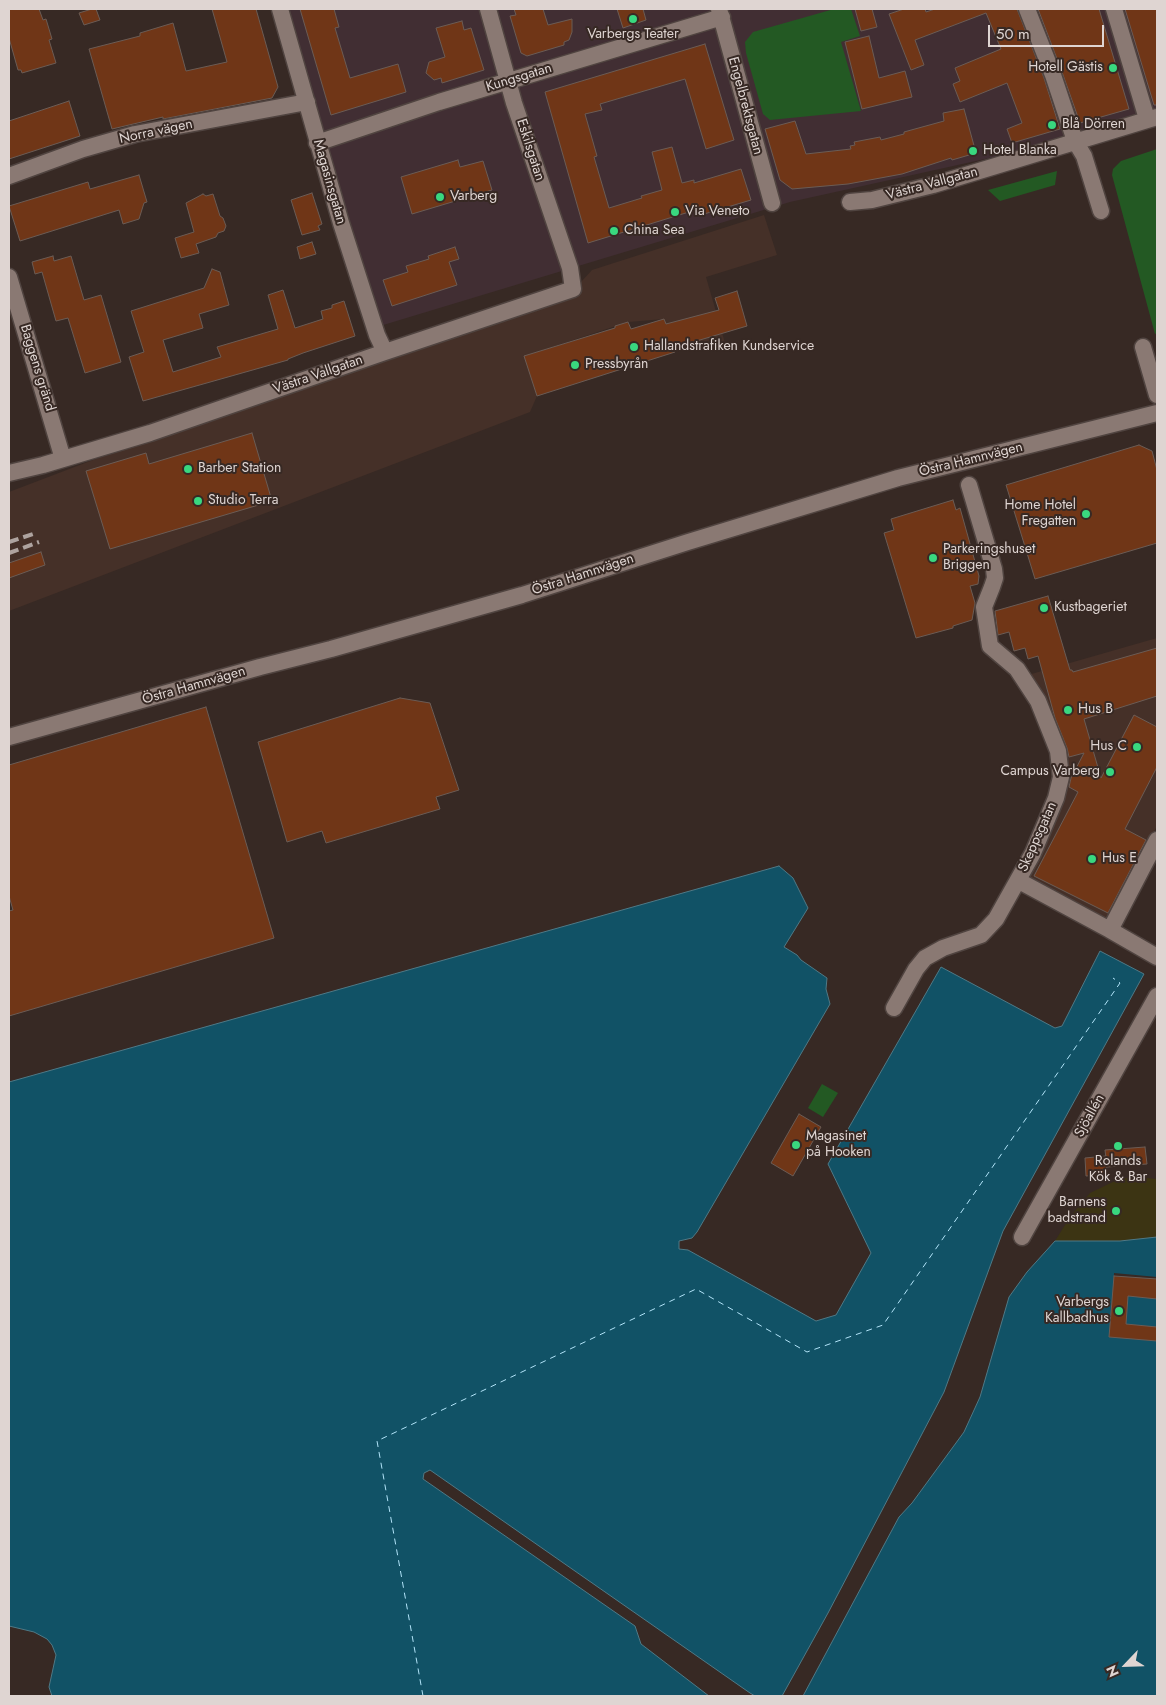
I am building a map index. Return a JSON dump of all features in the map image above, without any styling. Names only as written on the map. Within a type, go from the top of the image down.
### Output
[{"type":"street","name":"Magasinsgatan","points":[[280,9],[317,143],[373,323],[385,352]]},
{"type":"street","name":"Eskilsgatan","points":[[488,9],[508,82],[570,268],[573,289]]},
{"type":"street","points":[[1027,9],[1053,75],[1075,141],[1084,156],[1101,211]]},
{"type":"street","points":[[1114,9],[1152,118]]},
{"type":"street","name":"Kungsgatan","points":[[317,143],[439,102],[508,82],[720,13]]},
{"type":"street","name":"Engelbrektsgatan","points":[[720,13],[772,203]]},
{"type":"street","name":"Norra vägen","points":[[9,176],[83,149],[135,134],[307,102]]},
{"type":"street","name":"Västra Vallgatan","points":[[850,202],[872,200],[933,185],[1152,118]]},
{"type":"street","name":"Baggens gränd","points":[[9,277],[64,459]]},
{"type":"street","name":"Västra Vallgatan","points":[[9,473],[64,459],[150,433],[573,289]]},
{"type":"street","points":[[1143,347],[1157,395]]},
{"type":"street","name":"Östra Hamnvägen","points":[[9,737],[522,595],[898,478],[1157,413]]},
{"type":"street","name":"Skeppsgatan","points":[[894,1008],[916,969],[925,958],[943,948],[981,935],[996,919],[1033,853],[1056,798],[1061,777],[1058,751],[1038,701],[1017,669],[990,646],[984,607],[995,578],[994,569],[969,485]]},
{"type":"street","points":[[1110,930],[1157,840]]},
{"type":"street","points":[[1019,880],[1157,956]]},
{"type":"street","name":"Sjöallén","points":[[1022,1237],[1157,996]]},
{"type":"shaded area","points":[[275,9],[1157,9],[1157,121],[790,202],[370,329]]},
{"type":"shaded area","points":[[764,215],[777,255],[706,277],[725,343],[675,352],[664,319],[628,322],[525,356],[537,396],[530,412],[9,611],[9,492],[106,455],[570,294],[592,270]]},
{"type":"shaded area","name":"Campus Varberg","points":[[1157,638],[1157,826],[1107,922],[1027,878],[1063,783],[1028,675]]},
{"type":"green space","points":[[834,9],[851,9],[860,36],[841,42],[861,111],[770,120],[763,114],[746,53],[745,42],[753,32]]},
{"type":"green space","points":[[1157,149],[1157,333],[1155,334],[1112,175],[1113,169],[1121,161]]},
{"type":"green space","points":[[1057,171],[1055,185],[1000,201],[988,190]]},
{"type":"green space","points":[[822,1084],[838,1093],[823,1117],[808,1108]]},
{"type":"sand","name":"Barnens badstrand","points":[[1135,1177],[1157,1179],[1157,1237],[1120,1241],[1055,1241],[1070,1217],[1090,1193],[1119,1179]]},
{"type":"water","points":[[779,866],[793,878],[808,908],[784,947],[827,978],[826,989],[830,1004],[697,1232],[692,1238],[679,1241],[679,1249],[688,1250],[816,1321],[836,1315],[871,1253],[828,1164],[941,967],[1055,1028],[1062,1026],[1100,951],[1144,974],[1003,1231],[944,1392],[828,1613],[782,1696],[755,1696],[750,1693],[430,1470],[424,1473],[423,1479],[635,1626],[641,1644],[709,1696],[52,1696],[49,1687],[56,1655],[52,1645],[47,1639],[34,1632],[9,1626],[9,1082]]},
{"type":"water","points":[[1157,1237],[1157,1696],[803,1696],[899,1517],[912,1503],[964,1432],[980,1397],[1009,1297],[1027,1272],[1055,1241],[1120,1241]]},
{"type":"pier","points":[[1114,1273],[1157,1277],[1157,1279],[1114,1276]]},
{"type":"building","points":[[9,9],[39,9],[43,20],[46,19],[52,39],[49,40],[56,63],[22,73],[21,70],[18,70],[9,38]]},
{"type":"building","points":[[96,9],[100,20],[84,25],[79,13]]},
{"type":"building","points":[[212,9],[256,9],[278,87],[272,98],[163,119],[163,117],[112,129],[89,49],[140,36],[140,33],[173,23],[186,71],[227,62]]},
{"type":"building","points":[[300,9],[334,9],[339,27],[335,28],[350,78],[398,64],[406,92],[331,115]]},
{"type":"building","points":[[514,9],[543,9],[548,25],[572,19],[572,32],[569,40],[564,42],[564,45],[527,56],[521,53],[510,16],[516,15]]},
{"type":"building","name":"Varbergs Teater","points":[[617,9],[643,9],[646,20],[623,28]]},
{"type":"building","points":[[855,9],[872,9],[877,27],[861,31]]},
{"type":"building","points":[[904,9],[925,9],[926,12],[935,9],[1017,9],[1044,78],[1060,129],[1012,143],[1007,129],[1022,123],[1007,83],[960,102],[953,84],[960,81],[955,68],[1001,49],[986,13],[915,40],[924,65],[911,70],[889,14]]},
{"type":"building","points":[[1038,9],[1099,9],[1129,109],[1080,123]]},
{"type":"building","points":[[1125,9],[1157,9],[1157,105],[1154,105]]},
{"type":"building","points":[[462,21],[464,30],[471,28],[484,70],[442,83],[441,78],[434,80],[426,73],[429,62],[445,57],[436,28]]},
{"type":"building","points":[[869,36],[879,78],[905,71],[912,97],[862,109],[845,42]]},
{"type":"building","points":[[705,44],[734,140],[706,149],[685,79],[600,104],[602,110],[585,114],[597,156],[594,157],[609,208],[662,190],[652,152],[672,147],[682,183],[694,180],[694,183],[741,169],[751,200],[704,214],[702,208],[588,243],[545,92]]},
{"type":"building","points":[[69,101],[80,136],[9,159],[9,121]]},
{"type":"building","points":[[964,109],[976,153],[952,160],[951,158],[902,174],[848,184],[792,189],[780,180],[765,129],[795,121],[806,154],[851,149],[850,146],[855,145],[854,142],[880,137],[881,140],[904,134],[904,132],[944,121],[943,113]]},
{"type":"building","points":[[458,160],[460,167],[483,161],[492,190],[412,214],[401,177]]},
{"type":"building","points":[[139,175],[147,202],[144,203],[139,219],[123,224],[119,210],[20,241],[9,206],[88,182],[90,189]]},
{"type":"building","points":[[312,193],[322,224],[318,226],[320,230],[302,235],[291,200]]},
{"type":"building","points":[[203,194],[206,196],[213,194],[220,216],[223,218],[226,226],[224,231],[218,233],[216,237],[196,244],[199,253],[181,258],[175,238],[194,232],[186,203]]},
{"type":"building","points":[[312,242],[316,254],[300,259],[297,247]]},
{"type":"building","points":[[455,247],[459,259],[449,262],[457,285],[392,306],[383,280],[408,272],[406,266],[429,259],[428,256]]},
{"type":"building","points":[[53,256],[54,261],[71,256],[84,300],[101,295],[121,362],[85,373],[68,318],[56,321],[42,272],[35,274],[32,262]]},
{"type":"building","points":[[212,269],[220,272],[229,305],[199,314],[203,328],[163,340],[173,372],[221,357],[217,347],[278,329],[268,295],[283,290],[295,328],[323,319],[321,311],[332,308],[332,305],[344,301],[355,336],[303,353],[288,360],[143,401],[129,357],[144,352],[131,311],[204,288]]},
{"type":"building","points":[[737,291],[747,326],[673,348],[675,352],[537,396],[524,356],[615,328],[615,326],[628,322],[631,329],[664,319],[666,324],[719,310],[715,298]]},
{"type":"building","points":[[252,433],[272,501],[110,549],[86,471],[146,453],[149,464]]},
{"type":"building","name":"Home Hotel Fregatten","points":[[1139,445],[1152,451],[1157,470],[1157,543],[1035,579],[1006,485]]},
{"type":"building","name":"Parkeringshuset Briggen","points":[[953,500],[956,510],[960,508],[979,576],[978,584],[970,586],[975,603],[972,620],[953,626],[953,628],[916,638],[884,533],[894,530],[891,519]]},
{"type":"building","points":[[41,552],[45,565],[9,578],[9,563]]},
{"type":"building","name":"Campus Varberg","points":[[1048,596],[1070,670],[1073,672],[1157,648],[1157,696],[1084,719],[1101,778],[1134,715],[1157,727],[1157,767],[1125,829],[1146,840],[1108,913],[1034,876],[1078,792],[1069,787],[1071,778],[1084,753],[1069,757],[1055,718],[1038,656],[1028,659],[1025,648],[1014,651],[1009,632],[998,635],[995,611]]},
{"type":"building","points":[[400,698],[430,703],[459,790],[436,797],[440,809],[326,843],[322,831],[287,842],[258,742]]},
{"type":"building","points":[[206,707],[274,938],[9,1016],[9,911],[13,910],[9,896],[9,765]]},
{"type":"building","name":"Magasinet på Hooken","points":[[799,1114],[821,1127],[793,1176],[771,1163]]},
{"type":"building","points":[[1145,1147],[1147,1164],[1107,1167],[1105,1150]]},
{"type":"building","points":[[1106,1156],[1107,1175],[1086,1176],[1085,1158]]},
{"type":"building","name":"Varbergs Kallbadhus","points":[[1114,1276],[1157,1279],[1157,1299],[1128,1296],[1126,1324],[1157,1327],[1157,1341],[1109,1337]]},
{"type":"ferry route","points":[[423,1696],[377,1441],[696,1289],[807,1352],[883,1325],[1120,983],[1113,978]]},
{"type":"railway","points":[[9,542],[36,533]]},
{"type":"railway","points":[[9,553],[39,542]]},
{"type":"place","name":"Varbergs Teater","points":[[633,19]]},
{"type":"place","name":"Hotell Gästis","points":[[1113,68]]},
{"type":"place","name":"Blå Dörren","points":[[1052,125]]},
{"type":"place","name":"Hotel Blanka","points":[[973,151]]},
{"type":"place","name":"Varberg","points":[[440,197]]},
{"type":"place","name":"Via Veneto","points":[[675,212]]},
{"type":"place","name":"China Sea","points":[[614,231]]},
{"type":"place","name":"Hallandstrafiken Kundservice","points":[[634,347]]},
{"type":"place","name":"Pressbyrån","points":[[575,365]]},
{"type":"place","name":"Barber Station","points":[[188,469]]},
{"type":"place","name":"Studio Terra","points":[[198,501]]},
{"type":"place","name":"Home Hotel Fregatten","points":[[1086,514]]},
{"type":"place","name":"Parkeringshuset Briggen","points":[[933,558]]},
{"type":"place","name":"Kustbageriet","points":[[1044,608]]},
{"type":"place","name":"Hus B","points":[[1068,710]]},
{"type":"place","name":"Hus C","points":[[1137,747]]},
{"type":"place","name":"Campus Varberg","points":[[1110,772]]},
{"type":"place","name":"Hus E","points":[[1092,859]]},
{"type":"place","name":"Magasinet på Hooken","points":[[796,1145]]},
{"type":"place","name":"Rolands Kök & Bar","points":[[1118,1146]]},
{"type":"place","name":"Barnens badstrand","points":[[1116,1211]]},
{"type":"place","name":"Varbergs Kallbadhus","points":[[1119,1311]]}]
